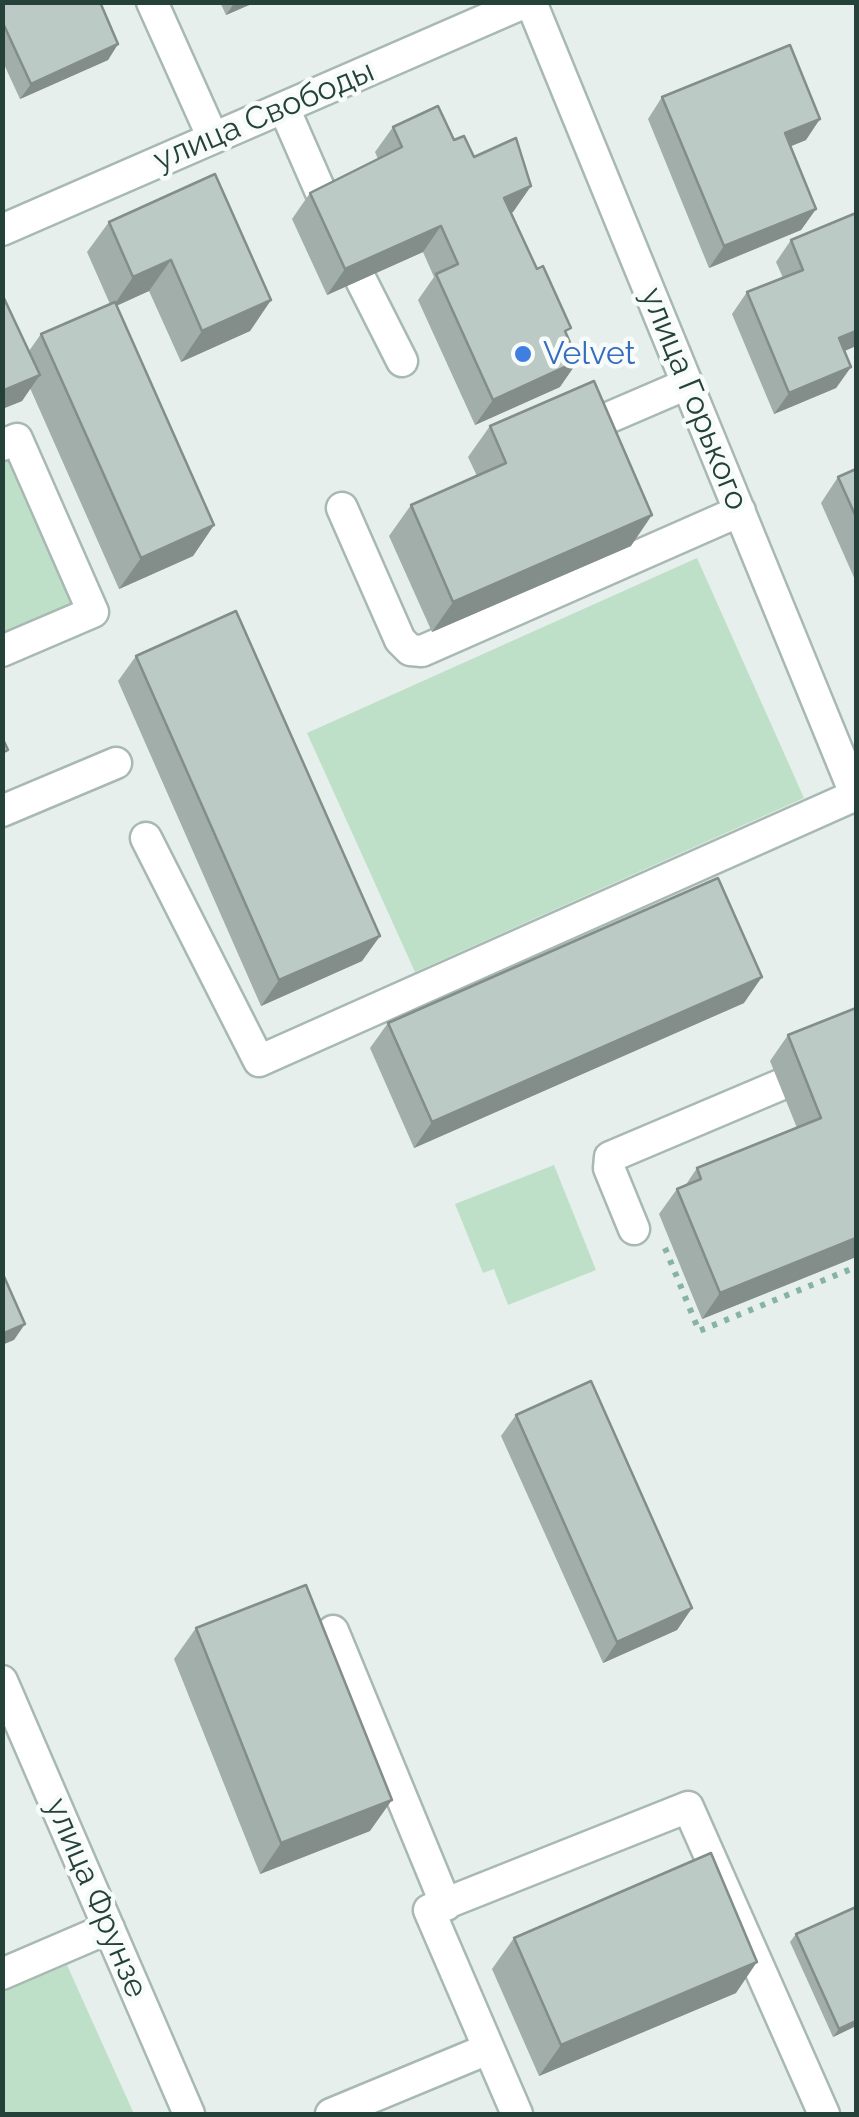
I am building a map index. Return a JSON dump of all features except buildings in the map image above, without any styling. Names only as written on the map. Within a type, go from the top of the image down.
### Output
[{"type":"street","points":[[152,2],[213,138]]},
{"type":"street","name":"улица Свободы","points":[[2,230],[529,2]]},
{"type":"street","name":"улица Горького","points":[[529,2],[856,796]]},
{"type":"street","points":[[284,108],[326,204]]},
{"type":"street","points":[[361,280],[402,361]]},
{"type":"street","points":[[580,430],[687,384]]},
{"type":"street","points":[[2,445],[17,439],[93,612],[2,650]]},
{"type":"street","points":[[342,508],[400,640],[410,650],[422,651],[740,512]]},
{"type":"street","points":[[2,811],[116,763]]},
{"type":"street","points":[[146,838],[260,1061],[856,796]]},
{"type":"street","points":[[634,1229],[609,1168],[610,1156],[780,1085]]},
{"type":"street","points":[[333,1631],[446,1904]]},
{"type":"street","name":"улица Фрунзе","points":[[2,1681],[189,2114]]},
{"type":"street","points":[[516,2114],[429,1910],[569,1873],[688,1807],[824,2114]]},
{"type":"street","points":[[2,1974],[109,1928]]},
{"type":"street","points":[[331,2114],[488,2049]]},
{"type":"path","points":[[634,1229],[665,1247],[699,1331],[856,1268]]},
{"type":"green space","points":[[13,449],[80,604],[3,638],[3,454]]},
{"type":"green space","points":[[697,558],[804,798],[415,972],[307,733]]},
{"type":"green space","points":[[554,1165],[596,1270],[508,1305],[494,1269],[483,1273],[455,1204]]},
{"type":"green space","points":[[67,1965],[134,2114],[3,2114],[3,1992]]},
{"type":"place","name":"Velvet","points":[[523,354]]}]
